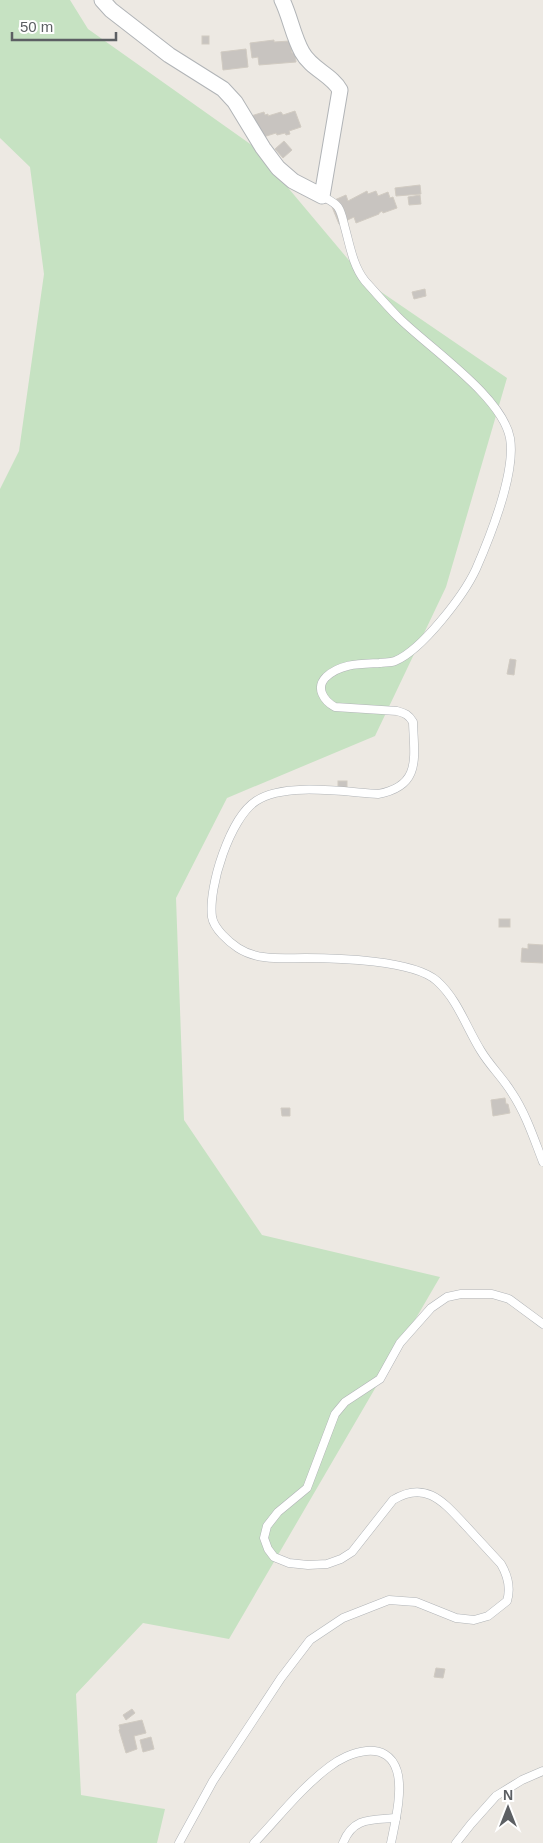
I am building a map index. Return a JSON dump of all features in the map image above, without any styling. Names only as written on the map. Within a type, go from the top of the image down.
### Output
[{"type":"street","points":[[102,0],[111,10],[169,55],[223,89],[235,102],[263,148],[278,168],[293,181],[322,196],[340,90],[314,68],[302,52],[282,0]]},
{"type":"lane","points":[[322,196],[338,207],[354,259],[364,279],[398,318],[486,396],[503,420],[510,438],[510,457],[493,531],[474,572],[446,614],[414,648],[394,662],[356,663],[339,669],[325,678],[321,686],[322,695],[328,703],[335,707],[398,711],[410,717],[413,722],[415,764],[410,776],[390,792],[378,794],[300,790],[264,795],[250,805],[235,824],[213,885],[212,919],[219,931],[239,949],[262,958],[324,958],[387,964],[416,970],[435,979],[453,998],[482,1052],[512,1093],[525,1115],[543,1162]]},
{"type":"lane","points":[[179,1843],[213,1782],[281,1678],[310,1640],[343,1618],[389,1600],[416,1602],[456,1618],[474,1620],[488,1616],[507,1601],[509,1585],[501,1564],[442,1501],[423,1493],[402,1495],[393,1500],[352,1552],[334,1562],[308,1565],[289,1563],[274,1557],[268,1549],[264,1538],[267,1526],[278,1512],[307,1488],[335,1414],[345,1402],[380,1379],[400,1343],[430,1308],[447,1297],[461,1294],[492,1294],[509,1299],[543,1324]]},
{"type":"lane","points":[[254,1843],[329,1767],[357,1752],[378,1751],[393,1763],[397,1771],[396,1818],[391,1843]]},
{"type":"lane","points":[[456,1843],[496,1796],[522,1780],[543,1771]]},
{"type":"lane","points":[[343,1843],[347,1832],[363,1821],[396,1818]]},
{"type":"green space","points":[[0,0],[70,0],[88,29],[253,146],[368,283],[507,378],[446,587],[375,736],[227,798],[176,898],[184,1120],[262,1235],[440,1277],[229,1639],[143,1623],[76,1694],[81,1795],[165,1809],[157,1843],[0,1843],[0,489],[19,451],[44,274],[30,167],[0,138]]},
{"type":"building","points":[[202,36],[209,36],[209,44],[202,44]]},
{"type":"building","points":[[274,40],[274,42],[290,41],[292,53],[295,53],[296,62],[259,65],[258,57],[252,58],[250,43]]},
{"type":"building","points":[[246,49],[248,67],[223,70],[221,52]]},
{"type":"building","points":[[295,111],[301,127],[289,131],[290,134],[277,135],[276,133],[260,138],[251,116],[264,112],[268,116],[281,112],[283,115]]},
{"type":"building","points":[[284,141],[292,150],[283,158],[275,149]]},
{"type":"building","points":[[420,185],[421,194],[396,196],[395,188]]},
{"type":"building","points":[[367,191],[368,194],[376,191],[378,196],[388,192],[390,198],[393,197],[397,208],[383,213],[382,211],[356,223],[354,217],[339,224],[330,202],[346,195],[348,201]]},
{"type":"building","points":[[420,195],[421,204],[409,205],[408,197]]},
{"type":"building","points":[[425,289],[426,296],[414,299],[412,292]]},
{"type":"building","points":[[510,659],[516,660],[514,675],[507,674]]},
{"type":"building","points":[[338,781],[347,781],[347,787],[338,787]]},
{"type":"building","points":[[499,919],[510,919],[510,927],[499,927]]},
{"type":"building","points":[[528,944],[543,945],[543,963],[521,962],[522,948],[528,949]]},
{"type":"building","points":[[505,1098],[510,1113],[493,1116],[491,1100]]},
{"type":"building","points":[[281,1108],[290,1108],[290,1116],[282,1116]]},
{"type":"building","points":[[436,1668],[445,1669],[443,1678],[434,1677]]},
{"type":"building","points":[[132,1709],[135,1713],[126,1720],[123,1715]]},
{"type":"building","points":[[142,1720],[146,1733],[134,1736],[137,1749],[126,1753],[119,1725]]},
{"type":"building","points":[[151,1737],[154,1749],[143,1752],[140,1740]]}]
